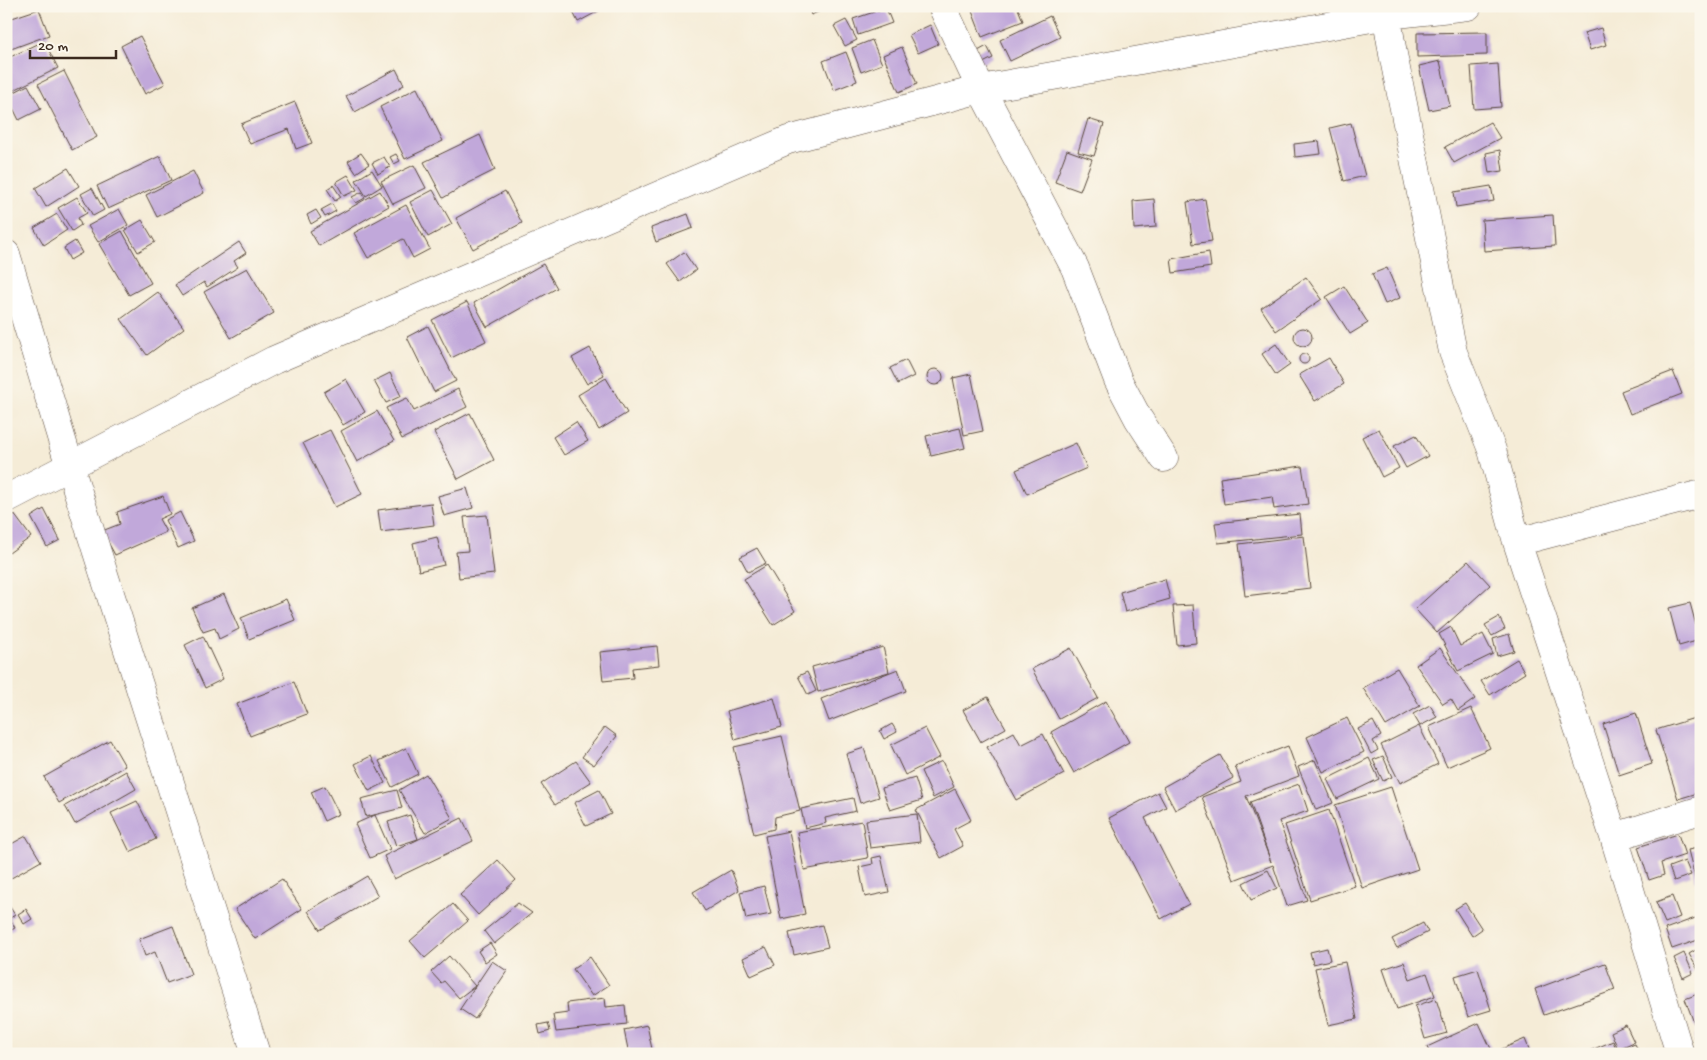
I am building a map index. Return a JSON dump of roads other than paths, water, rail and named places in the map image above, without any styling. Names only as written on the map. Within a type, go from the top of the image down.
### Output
[{"type":"street","points":[[942,6],[981,89],[1076,268],[1118,380],[1138,418],[1164,458]]},
{"type":"street","points":[[6,499],[274,360],[788,140],[981,89],[1387,11],[1468,6]]},
{"type":"street","points":[[1387,11],[1393,54],[1453,352],[1492,450],[1517,542],[1614,837],[1680,1054]]},
{"type":"street","points":[[6,254],[70,467],[256,1054]]},
{"type":"street","points":[[1517,542],[1701,494]]},
{"type":"street","points":[[1614,837],[1701,810]]}]
